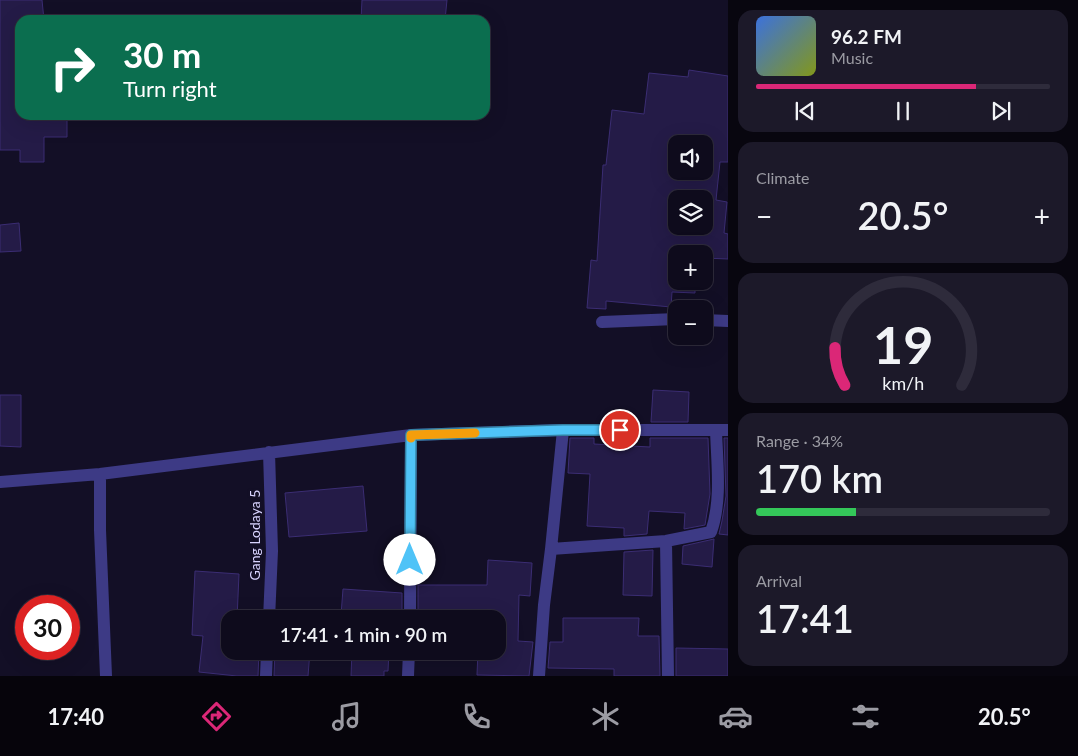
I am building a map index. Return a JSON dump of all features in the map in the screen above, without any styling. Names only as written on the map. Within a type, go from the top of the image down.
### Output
[{"type":"street","points":[[602,322],[668,319]]},
{"type":"street","points":[[713,320],[728,321]]},
{"type":"street","points":[[539,676],[544,605],[563,430]]},
{"type":"street","points":[[0,482],[100,474],[411,435],[563,430],[722,430],[717,465],[716,518],[710,532],[666,541],[551,549]]},
{"type":"street","points":[[410,610],[411,435]]},
{"type":"street","name":"Gang Lodaya 5","points":[[269,452],[272,551],[269,610]]},
{"type":"street","points":[[100,474],[100,530],[106,676]]},
{"type":"street","points":[[666,541],[668,676]]},
{"type":"street","points":[[266,676],[267,660]]},
{"type":"street","points":[[408,676],[409,660]]},
{"type":"building","points":[[0,0],[42,0],[44,15],[15,15],[15,120],[67,120],[67,137],[44,137],[44,162],[20,162],[20,150],[0,150]]},
{"type":"building","points":[[362,0],[447,0],[446,15],[361,15]]},
{"type":"building","points":[[689,70],[728,76],[728,162],[720,162],[716,200],[727,202],[724,233],[728,234],[728,259],[713,258],[713,245],[668,245],[668,290],[695,290],[695,293],[672,292],[671,300],[668,300],[668,307],[606,301],[606,309],[587,308],[591,260],[597,261],[603,165],[606,165],[612,110],[644,114],[649,73],[688,77]]},
{"type":"building","points":[[19,223],[21,251],[0,252],[0,225]]},
{"type":"building","points":[[653,390],[689,392],[688,422],[651,422]]},
{"type":"building","points":[[0,395],[21,395],[21,447],[0,446]]},
{"type":"building","points":[[570,438],[594,438],[594,444],[650,447],[650,438],[708,438],[710,494],[705,525],[684,529],[685,513],[649,511],[647,534],[624,536],[624,528],[587,526],[590,474],[568,473]]},
{"type":"building","points":[[724,438],[728,438],[728,535],[719,534],[726,496]]},
{"type":"building","points":[[363,486],[367,531],[289,537],[285,493]]},
{"type":"building","points":[[714,539],[712,567],[682,564],[683,546]]},
{"type":"building","points":[[653,550],[652,596],[623,595],[624,552]]},
{"type":"building","points":[[488,560],[532,563],[530,596],[519,595],[518,641],[533,642],[529,676],[477,675],[478,660],[506,660],[506,610],[418,610],[418,585],[487,585]]},
{"type":"building","points":[[195,571],[239,574],[237,610],[221,610],[221,660],[259,660],[258,676],[199,672],[203,636],[192,635]]},
{"type":"building","points":[[343,589],[402,593],[402,610],[341,610]]},
{"type":"building","points":[[563,618],[639,618],[638,636],[659,636],[660,676],[614,676],[614,669],[548,668],[550,642],[563,642]]},
{"type":"building","points":[[676,648],[728,649],[728,676],[676,676]]},
{"type":"building","points":[[275,660],[309,660],[308,676],[274,676]]},
{"type":"building","points":[[352,660],[389,660],[388,671],[384,671],[384,676],[351,676]]},
{"type":"slow traffic","points":[[411,438],[411,435],[475,433]]},
{"type":"route","points":[[410,560],[411,435],[620,430]]}]
